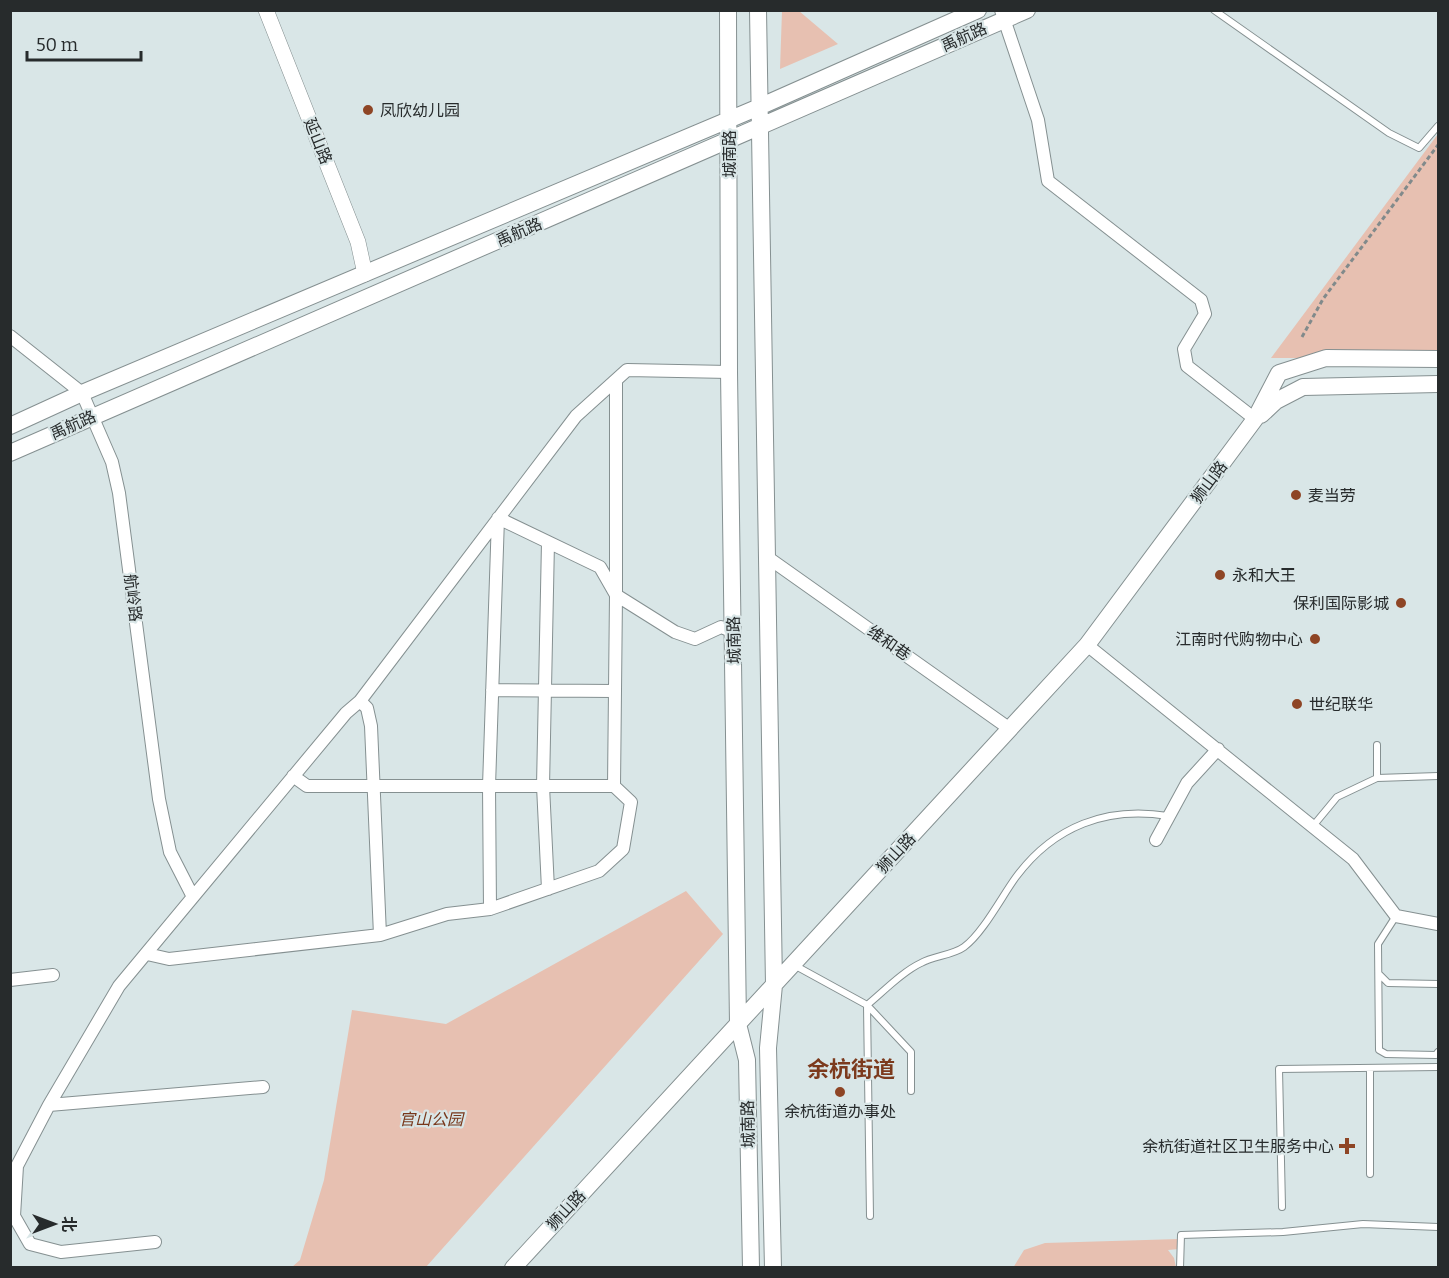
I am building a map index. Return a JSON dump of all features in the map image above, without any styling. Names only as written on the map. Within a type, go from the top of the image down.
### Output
[{"type":"main road","name":"城南路","points":[[728,10],[729,372],[738,1024],[747,1060],[751,1268]]},
{"type":"main road","name":"城南路","points":[[758,10],[774,985],[768,1048],[773,1268]]},
{"type":"main road","name":"禹航路","points":[[10,426],[82,393],[729,120],[978,10]]},
{"type":"main road","name":"禹航路","points":[[10,453],[760,128],[1003,15],[1028,10]]},
{"type":"main road","name":"狮山路","points":[[513,1268],[1087,645],[1255,419],[1279,373],[1326,358],[1438,359]]},
{"type":"main road","name":"狮山路","points":[[1255,419],[1276,401],[1303,387],[1438,384]]},
{"type":"street","name":"延山路","points":[[266,10],[358,242],[365,274]]},
{"type":"street","points":[[1003,15],[1038,120],[1048,182],[1201,300],[1205,314],[1184,349],[1187,366],[1255,419]]},
{"type":"street","name":"航岭路","points":[[10,336],[82,393],[112,462],[119,493],[158,787],[168,842],[170,852],[192,895]]},
{"type":"street","points":[[155,1242],[61,1252],[30,1244],[14,1216],[17,1166],[49,1105],[119,986],[147,954],[192,895],[346,713],[360,701],[576,416],[627,370],[729,372]]},
{"type":"street","points":[[614,786],[616,380]]},
{"type":"street","points":[[498,518],[600,567],[616,595],[675,632],[695,639],[721,627],[734,632]]},
{"type":"street","points":[[490,909],[489,786],[498,518]]},
{"type":"street","points":[[548,542],[543,786],[549,889]]},
{"type":"street","name":"维和巷","points":[[767,557],[1010,729]]},
{"type":"street","points":[[1087,645],[1353,859],[1396,916],[1438,924]]},
{"type":"street","points":[[492,690],[545,688],[615,690]]},
{"type":"street","points":[[360,701],[367,708],[371,726],[380,934]]},
{"type":"street","points":[[1156,840],[1187,783],[1218,749]]},
{"type":"street","points":[[147,954],[169,959],[380,934],[447,914],[490,909],[599,871],[623,849],[631,802],[614,786],[308,786],[293,776]]},
{"type":"street","points":[[10,980],[53,975]]},
{"type":"street","points":[[49,1105],[263,1087]]},
{"type":"lane","points":[[1214,10],[1389,133],[1419,148],[1438,126]]},
{"type":"lane","points":[[1377,745],[1377,778]]},
{"type":"lane","points":[[1313,826],[1337,797],[1377,778],[1438,776]]},
{"type":"lane","points":[[867,1005],[920,963],[964,947],[992,913],[1017,875],[1048,844],[1079,823],[1138,811],[1169,816]]},
{"type":"lane","points":[[1396,916],[1378,944],[1379,1050],[1386,1054],[1436,1055],[1438,1052]]},
{"type":"lane","points":[[793,965],[867,1005],[911,1052],[911,1091]]},
{"type":"lane","points":[[1379,974],[1388,983],[1438,984]]},
{"type":"lane","points":[[867,1005],[870,1216]]},
{"type":"lane","points":[[1282,1208],[1279,1069],[1438,1067]]},
{"type":"lane","points":[[1370,1068],[1370,1174]]},
{"type":"lane","points":[[1180,1268],[1180,1235],[1282,1232],[1363,1224],[1438,1227]]},
{"type":"path","points":[[1302,337],[1323,299],[1438,145]]},
{"type":"green space","points":[[782,11],[799,11],[838,44],[780,69]]},
{"type":"green space","points":[[1438,134],[1438,358],[1271,358]]},
{"type":"green space","name":"官山公园","points":[[686,891],[723,934],[426,1267],[292,1267],[300,1260],[324,1180],[352,1010],[446,1024]]},
{"type":"green space","points":[[1179,1239],[1179,1249],[1168,1250],[1174,1258],[1176,1267],[1013,1268],[1024,1250],[1045,1243]]},
{"type":"place","name":"凤欣幼儿园","points":[[368,110]]},
{"type":"place","name":"麦当劳","points":[[1296,495]]},
{"type":"place","name":"永和大王","points":[[1220,575]]},
{"type":"place","name":"保利国际影城","points":[[1401,603]]},
{"type":"place","name":"江南时代购物中心","points":[[1315,639]]},
{"type":"place","name":"世纪联华","points":[[1297,704]]},
{"type":"place","name":"余杭街道办事处","points":[[840,1092]]},
{"type":"place","name":"余杭街道社区卫生服务中心","points":[[1347,1146]]},
{"type":"district","name":"余杭街道","points":[[851,1069]]}]
